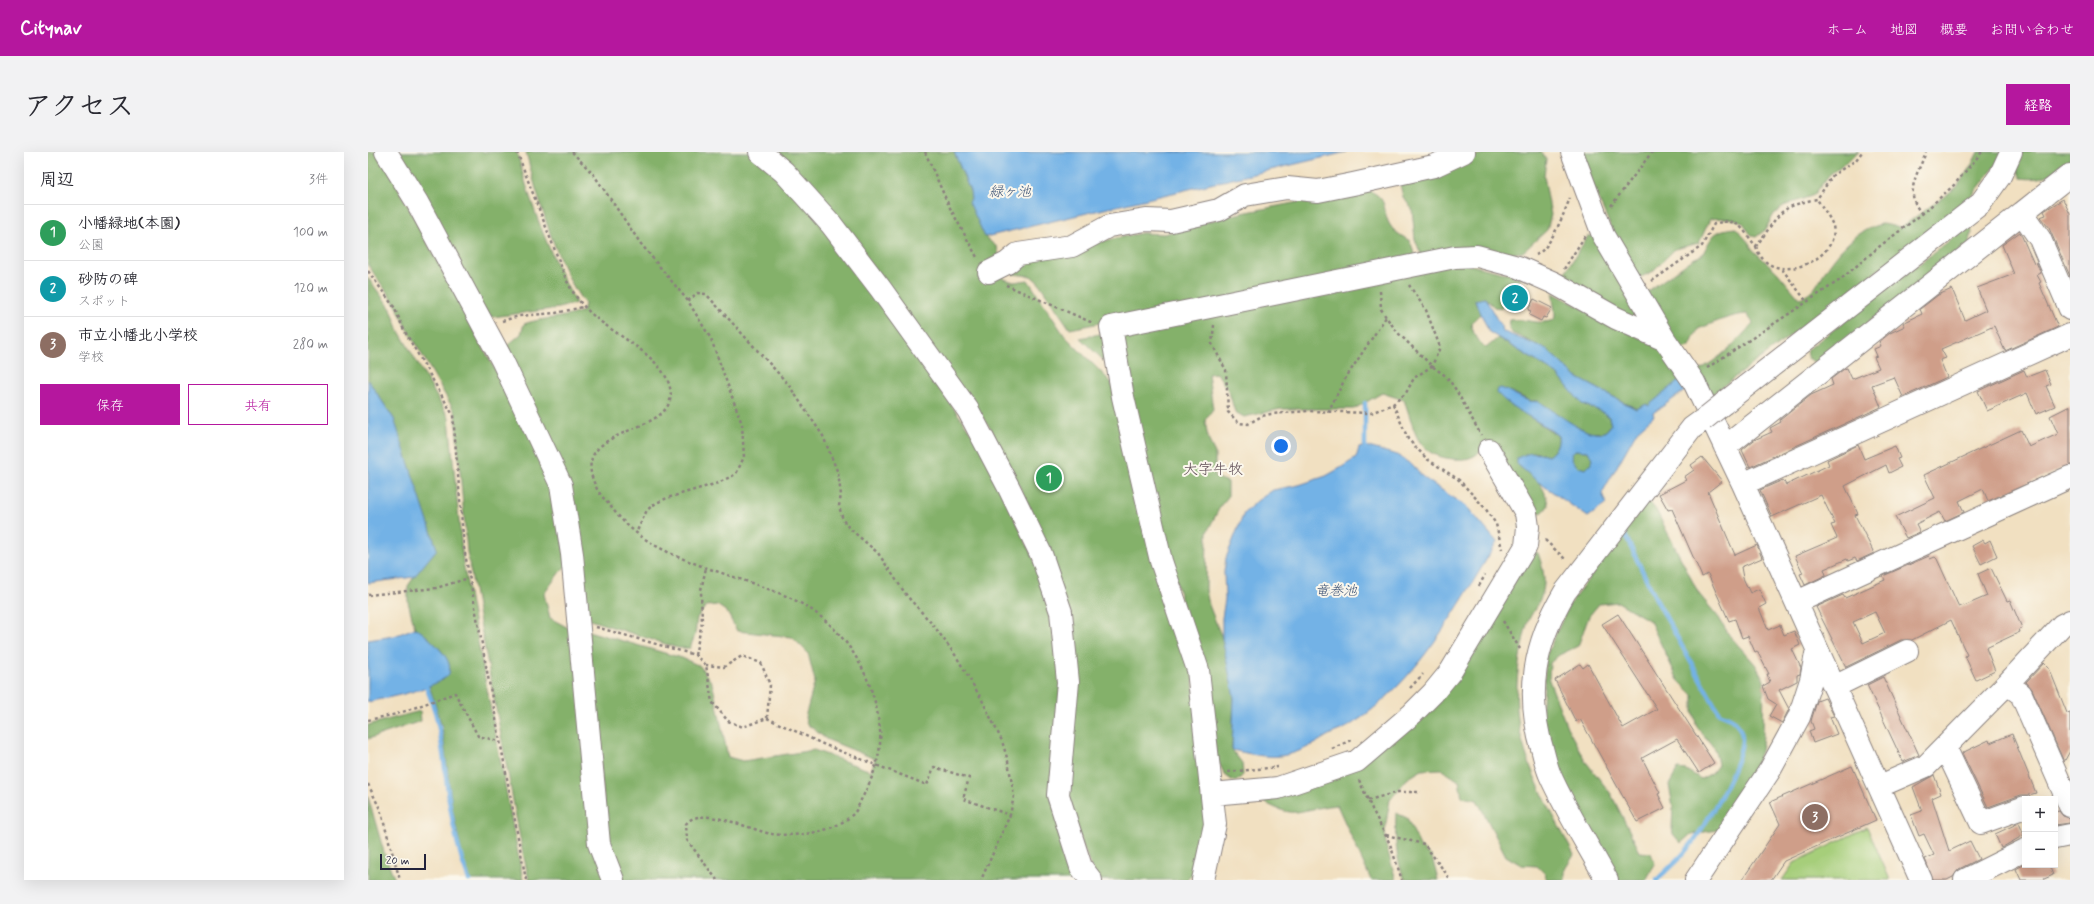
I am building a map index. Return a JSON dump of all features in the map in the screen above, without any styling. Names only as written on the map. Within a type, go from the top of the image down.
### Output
[{"type":"street","points":[[386,152],[417,202],[485,328],[561,485],[572,554],[599,844],[613,880]]},
{"type":"street","points":[[760,152],[784,172],[831,224],[880,288],[968,410],[1009,488],[1041,554],[1061,612],[1068,682],[1058,795],[1081,867],[1091,880]]},
{"type":"street","points":[[989,272],[1007,263],[1018,254],[1072,246],[1109,226],[1146,220],[1171,221],[1219,210],[1245,195],[1287,188],[1318,191],[1353,184],[1434,166],[1464,152]]},
{"type":"street","points":[[1572,152],[1603,235],[1665,340],[1692,379],[1743,484],[1921,880]]},
{"type":"street","points":[[1607,880],[1550,775],[1539,740],[1533,705],[1535,669],[1542,640],[1552,613],[1565,592],[1692,428],[1980,204],[2000,176],[2011,152]]},
{"type":"street","points":[[1725,447],[2070,175]]},
{"type":"street","points":[[2022,213],[2040,240],[2070,309]]},
{"type":"street","points":[[1202,880],[1215,824],[1198,670],[1161,561],[1123,397],[1111,327],[1455,257],[1477,256],[1518,267],[1554,283],[1616,318],[1665,340]]},
{"type":"street","points":[[1743,484],[2070,335]]},
{"type":"street","points":[[1210,783],[1278,788],[1355,753],[1412,714],[1433,693],[1451,671],[1485,598],[1526,546],[1528,527],[1526,513],[1489,450]]},
{"type":"street","points":[[1797,602],[2070,477]]},
{"type":"street","points":[[1880,786],[1926,766],[2007,684],[2062,625],[2070,621]]},
{"type":"street","points":[[1696,880],[1770,770],[1799,717],[1811,680],[1817,649]]},
{"type":"street","points":[[1834,687],[1908,651]]},
{"type":"street","points":[[2007,684],[2021,694],[2060,799]]},
{"type":"street","points":[[1945,747],[1981,823],[2022,808]]},
{"type":"street","points":[[2058,837],[2070,835]]},
{"type":"street","points":[[1964,880],[2022,851]]},
{"type":"path","points":[[517,152],[566,279],[575,296],[584,307],[650,359],[663,372],[669,383],[670,401],[666,409],[645,424],[604,443],[595,450],[590,458],[590,470],[598,490],[617,515],[636,533],[655,546],[706,568],[787,597],[811,610],[826,621],[852,648],[873,690],[881,732],[880,750],[876,766],[867,789],[855,812],[843,821],[810,834],[793,835],[770,834],[713,817],[697,817],[688,820],[686,824],[687,840],[717,880]]},
{"type":"path","points":[[572,152],[594,175],[641,244],[688,301],[711,339],[742,424],[744,457],[736,474],[718,483],[656,503],[647,510],[636,533]]},
{"type":"path","points":[[1554,283],[1590,229],[1598,223],[1652,152]]},
{"type":"path","points":[[1756,246],[1779,213],[1796,203],[1817,199],[1833,175],[1856,160],[1862,152]]},
{"type":"path","points":[[1922,214],[1915,206],[1913,187],[1914,177],[1926,152]]},
{"type":"path","points":[[1692,379],[1840,280],[1880,246],[1922,214],[1954,185],[1982,152]]},
{"type":"path","points":[[1518,267],[1525,258],[1538,254],[1560,223],[1579,174]]},
{"type":"path","points":[[1636,292],[1698,249],[1714,224],[1722,221],[1738,224],[1743,227],[1763,259],[1770,265],[1782,269],[1808,263],[1827,249],[1831,242],[1832,225],[1817,199]]},
{"type":"path","points":[[1212,307],[1214,325],[1212,344],[1226,370],[1228,412],[1239,424],[1248,424],[1262,416],[1271,414],[1328,412],[1372,413],[1393,404],[1406,393],[1414,378],[1432,366],[1440,347],[1426,310],[1412,292],[1406,267],[1380,290],[1381,309],[1398,333],[1432,366],[1447,377],[1456,390],[1489,450]]},
{"type":"path","points":[[1782,269],[1807,302]]},
{"type":"path","points":[[368,271],[394,307],[404,330],[452,415],[464,548],[526,880]]},
{"type":"path","points":[[688,301],[697,293],[706,294],[788,384],[823,436],[838,473],[841,495],[839,506],[843,520],[849,528],[878,553],[907,596],[943,638],[982,700],[1002,741],[1013,782],[1014,796],[1010,815],[981,880]]},
{"type":"path","points":[[485,328],[519,316],[556,313],[584,307]]},
{"type":"path","points":[[1328,412],[1345,379],[1386,317]]},
{"type":"path","points":[[1393,404],[1408,439],[1427,458],[1459,480],[1485,508],[1496,524],[1503,556]]},
{"type":"path","points":[[1528,527],[1534,530],[1565,558]]},
{"type":"path","points":[[695,655],[702,623],[702,590],[706,568]]},
{"type":"path","points":[[1490,570],[1482,579],[1485,598],[1524,654]]},
{"type":"path","points":[[368,595],[436,588],[470,578]]},
{"type":"path","points":[[578,622],[695,655],[706,665],[724,667],[742,656],[761,662],[770,685],[767,718]]},
{"type":"path","points":[[706,665],[712,702],[728,721],[743,727],[767,718],[825,745],[928,785],[934,767],[969,778],[963,799],[1010,815]]},
{"type":"path","points":[[1407,691],[1426,671]]},
{"type":"path","points":[[368,720],[397,714],[455,693],[478,736],[499,741]]},
{"type":"path","points":[[1356,735],[1355,753],[1372,810],[1390,844],[1402,880]]},
{"type":"path","points":[[1325,752],[1355,753]]},
{"type":"path","points":[[1210,783],[1280,767]]},
{"type":"path","points":[[368,784],[380,809],[400,880]]},
{"type":"path","points":[[1368,800],[1398,792],[1421,792]]},
{"type":"path","points":[[1386,835],[1424,844],[1451,880]]},
{"type":"green space","points":[[368,152],[379,152],[548,469],[567,565],[559,573],[544,594],[550,618],[572,630],[606,880],[529,880],[467,552],[455,412],[406,327],[396,305],[368,265]]},
{"type":"green space","points":[[394,152],[517,152],[528,191],[549,248],[576,303],[559,308],[493,317],[484,312]]},
{"type":"green space","points":[[526,152],[749,152],[778,176],[826,228],[984,451],[1041,575],[1053,630],[1061,681],[1050,795],[1084,880],[621,880],[608,845],[588,631],[682,658],[700,666],[712,683],[728,757],[743,761],[814,750],[871,771],[875,759],[826,739],[807,724],[805,717],[815,681],[808,653],[792,637],[737,631],[727,612],[717,605],[706,606],[697,618],[695,635],[690,648],[678,648],[587,619],[580,549],[505,352],[508,345],[521,334],[524,324],[576,314],[583,311],[585,304],[575,289],[557,252],[542,210]]},
{"type":"green space","points":[[769,152],[954,152],[970,191],[985,237],[997,247],[1004,279],[1014,282],[1028,280],[1064,335],[1111,382],[1192,670],[1207,818],[1196,872],[1186,880],[1100,880],[1093,872],[1066,802],[1074,680],[1036,520],[991,429],[936,355]]},
{"type":"green space","points":[[1492,152],[1541,152],[1546,159],[1544,176],[1551,215],[1547,230],[1523,252],[1515,253],[1510,260],[1422,257],[1415,239],[1412,209],[1403,197],[1400,184],[1465,158]]},
{"type":"green space","points":[[1578,152],[1859,152],[1829,175],[1814,195],[1786,205],[1774,214],[1765,230],[1756,237],[1751,235],[1740,221],[1727,218],[1710,219],[1699,243],[1675,249],[1652,272],[1634,280]]},
{"type":"green space","points":[[1978,152],[2003,152],[1994,168],[1964,206],[1711,395],[1697,371],[1728,350],[1753,323],[1747,314],[1734,316],[1716,322],[1698,329],[1690,346],[1681,350],[1644,294],[1693,259],[1702,255],[1711,239],[1718,232],[1736,228],[1749,243],[1752,249],[1777,272],[1799,298],[1809,294],[1836,256],[1857,236],[1882,224],[1900,228],[1957,187]]},
{"type":"green space","points":[[2022,152],[2070,152],[2070,163],[2047,176],[2028,179],[2021,178],[2016,168]]},
{"type":"green space","points":[[1365,189],[1374,193],[1382,201],[1388,222],[1396,232],[1410,241],[1417,260],[1070,329],[1038,282],[1031,276],[1013,274],[1020,266],[1029,260],[1112,239],[1142,233],[1164,234],[1232,215]]},
{"type":"green space","points":[[1970,225],[1972,233],[1969,244],[1816,363],[1808,358],[1807,350]]},
{"type":"green space","points":[[1588,236],[1595,236],[1641,311],[1635,322],[1561,279]]},
{"type":"green space","points":[[1458,262],[1521,277],[1514,293],[1501,308],[1494,307],[1485,298],[1475,300],[1480,314],[1473,321],[1471,328],[1479,341],[1486,348],[1498,338],[1557,374],[1582,404],[1603,412],[1609,417],[1611,425],[1605,432],[1591,433],[1566,421],[1538,401],[1530,401],[1510,391],[1503,399],[1558,436],[1557,445],[1550,455],[1548,456],[1535,452],[1517,464],[1538,482],[1547,498],[1548,506],[1543,512],[1531,516],[1481,451],[1475,456],[1468,458],[1453,459],[1440,457],[1424,447],[1418,440],[1414,431],[1404,400],[1382,393],[1354,409],[1281,409],[1244,417],[1235,412],[1229,392],[1217,373],[1208,374],[1213,409],[1205,420],[1208,439],[1215,453],[1215,477],[1228,482],[1228,497],[1221,505],[1207,532],[1206,590],[1209,605],[1222,638],[1234,698],[1232,750],[1242,763],[1243,775],[1237,781],[1233,781],[1225,775],[1218,761],[1188,624],[1120,376],[1080,338]]},
{"type":"green space","points":[[368,278],[391,309],[399,331],[449,418],[463,562],[523,880],[471,880],[463,860],[452,807],[442,727],[429,685],[443,680],[442,652],[430,639],[415,628],[408,602],[408,586],[414,577],[394,419],[368,380]]},
{"type":"green space","points":[[1553,293],[1665,351],[1680,380],[1648,406],[1647,404],[1637,409],[1576,377],[1546,349],[1512,333],[1509,329],[1510,320],[1547,322],[1554,320],[1555,314]]},
{"type":"green space","points":[[1575,450],[1588,451],[1592,458],[1591,464],[1586,469],[1578,467],[1572,460],[1572,453]]},
{"type":"green space","points":[[1648,500],[1656,510],[1699,594],[1719,618],[1729,635],[1755,664],[1764,680],[1763,736],[1761,751],[1749,782],[1718,830],[1691,834],[1681,843],[1673,834],[1673,806],[1669,785],[1678,769],[1686,770],[1701,779],[1712,773],[1718,765],[1715,749],[1697,727],[1693,712],[1693,695],[1678,680],[1650,621],[1618,602],[1599,604],[1589,616],[1578,646],[1559,655],[1550,663],[1549,680],[1567,727],[1586,762],[1611,794],[1640,852],[1651,853],[1655,864],[1646,880],[1618,880],[1557,768],[1542,717],[1546,656],[1569,605]]},
{"type":"green space","points":[[1530,550],[1538,553],[1543,572],[1544,586],[1540,600],[1527,624],[1523,639],[1517,684],[1517,708],[1525,752],[1533,773],[1542,794],[1574,855],[1565,869],[1565,880],[1547,880],[1545,874],[1537,866],[1521,865],[1506,856],[1477,800],[1462,797],[1459,781],[1441,769],[1422,770],[1407,779],[1390,800],[1385,829],[1386,845],[1396,880],[1371,880],[1337,805],[1291,812],[1280,810],[1254,796],[1381,748]]},
{"type":"green space","points":[[420,711],[421,721],[368,739],[368,725]]},
{"type":"green space","points":[[368,797],[384,852],[395,880],[368,880]]},
{"type":"green space","points":[[1396,813],[1407,818],[1421,848],[1432,857],[1438,880],[1405,880],[1397,855]]},
{"type":"green space","points":[[1867,827],[1890,880],[1782,880],[1794,863]]},
{"type":"water","name":"緑ヶ池","points":[[954,152],[1347,152],[985,237],[969,202],[971,199],[970,191]]},
{"type":"water","points":[[1485,298],[1504,332],[1546,349],[1576,377],[1636,409],[1647,404],[1648,406],[1680,380],[1686,390],[1653,413],[1654,416],[1637,431],[1602,493],[1606,504],[1588,517],[1537,481],[1517,464],[1517,458],[1525,455],[1536,453],[1548,456],[1550,455],[1557,445],[1558,436],[1511,405],[1497,393],[1498,389],[1501,388],[1529,401],[1539,402],[1575,426],[1586,431],[1596,433],[1605,432],[1611,425],[1609,417],[1603,412],[1582,404],[1557,374],[1489,332],[1475,300]],"holes":[[[1575,450],[1588,451],[1592,458],[1591,464],[1586,469],[1578,467],[1572,460],[1572,453]]]},
{"type":"water","points":[[368,380],[394,419],[437,549],[414,577],[368,583]]},
{"type":"water","name":"竜巻池","points":[[1365,446],[1397,455],[1412,465],[1424,478],[1467,507],[1497,542],[1434,643],[1395,689],[1373,708],[1349,726],[1305,749],[1293,753],[1280,756],[1268,756],[1232,750],[1234,698],[1222,638],[1222,618],[1225,599],[1224,572],[1226,558],[1244,513],[1257,501],[1273,490],[1299,485],[1326,476],[1356,458],[1359,448]]},
{"type":"water","points":[[415,628],[428,637],[445,655],[450,669],[449,675],[422,689],[368,702],[368,640],[394,636]]},
{"type":"building","points":[[2063,199],[2070,214],[2070,276],[2049,228],[2040,217],[2046,215],[2044,211]]},
{"type":"building","points":[[2020,232],[2034,264],[2036,262],[2041,273],[2037,275],[2041,282],[2039,283],[2058,327],[2005,351],[1994,326],[1941,349],[1946,358],[1940,360],[1947,377],[1903,397],[1894,377],[1872,385],[1881,407],[1750,467],[1742,450],[1754,440],[1772,432],[1770,428],[1781,422],[1780,420],[1811,395],[1833,385],[1831,379],[1844,369],[1847,368],[1852,379],[1879,368],[1874,357],[1877,356],[1874,349],[1881,346],[1879,342],[1890,333],[1905,326],[1903,323],[1922,314],[1920,309],[1938,295],[1952,289],[1965,320],[1986,310],[1977,288],[2014,274],[2002,245]]},
{"type":"building","points":[[1534,299],[1552,308],[1546,318],[1543,317],[1541,321],[1529,315],[1531,311],[1528,310]]},
{"type":"building","points":[[2024,370],[2027,377],[2045,370],[2051,384],[2046,386],[2055,406],[2036,414],[2027,393],[1987,411],[1978,391]]},
{"type":"building","points":[[2070,406],[2070,465],[1988,501],[1983,489],[1959,501],[1964,512],[1945,521],[1940,512],[1916,524],[1920,532],[1906,538],[1895,517],[1935,498],[1924,475],[2021,430],[2029,447],[2058,434],[2050,416]]},
{"type":"building","points":[[1858,445],[1864,459],[1895,446],[1900,458],[1897,459],[1901,467],[1889,473],[1886,465],[1845,486],[1858,514],[1855,515],[1874,553],[1857,561],[1855,558],[1848,561],[1847,559],[1824,569],[1826,575],[1805,585],[1800,574],[1803,573],[1795,556],[1837,538],[1831,525],[1835,524],[1821,495],[1772,517],[1760,490],[1783,480],[1786,485],[1829,465],[1827,460]]},
{"type":"building","points":[[1702,457],[1722,481],[1708,492],[1735,555],[1757,545],[1762,558],[1741,567],[1743,578],[1750,593],[1759,589],[1766,604],[1759,608],[1768,630],[1780,625],[1784,635],[1794,631],[1800,645],[1792,649],[1801,668],[1800,674],[1797,675],[1797,681],[1779,690],[1789,709],[1782,723],[1769,716],[1776,704],[1768,699],[1763,686],[1770,682],[1767,674],[1769,674],[1757,651],[1755,652],[1748,636],[1742,638],[1735,619],[1729,621],[1708,574],[1702,577],[1672,509],[1668,510],[1659,494],[1686,480],[1684,477],[1694,470],[1691,465]]},
{"type":"building","points":[[1983,540],[1985,543],[1990,540],[1997,556],[1981,564],[1972,546]]},
{"type":"building","points":[[1929,556],[1930,559],[1935,557],[1959,607],[1987,596],[1978,574],[1991,568],[2007,601],[2010,600],[2022,628],[2019,629],[2020,632],[1986,648],[1995,671],[1976,680],[1965,656],[1967,655],[1951,620],[1912,640],[1901,640],[1846,667],[1816,607],[1843,595],[1845,598],[1885,580],[1883,576]],"holes":[[[1875,612],[1885,633],[1863,643],[1853,622]]]},
{"type":"building","points":[[1618,614],[1714,763],[1699,773],[1677,739],[1642,758],[1660,793],[1658,794],[1665,808],[1637,822],[1580,719],[1576,722],[1555,680],[1580,664],[1583,668],[1588,664],[1623,728],[1657,709],[1602,624]]},
{"type":"building","points":[[2044,663],[2049,668],[2067,713],[2070,712],[2070,751],[2064,762],[2032,689],[2026,682]]},
{"type":"building","points":[[1883,677],[1919,755],[1903,762],[1867,685]]},
{"type":"building","points":[[1825,698],[1834,716],[1830,717],[1837,734],[1813,743],[1809,731],[1814,729],[1811,721],[1817,701]]},
{"type":"building","points":[[2012,734],[2036,793],[2021,795],[1988,807],[1962,753],[1989,740],[1990,743]]},
{"type":"building","points":[[1852,766],[1876,820],[1784,861],[1771,880],[1742,880],[1780,824],[1770,802]]},
{"type":"building","points":[[1934,775],[1941,794],[1932,798],[1949,851],[1970,841],[1979,859],[1959,869],[1953,877],[1947,880],[1933,880],[1925,859],[1934,855],[1924,834],[1919,836],[1911,815],[1922,811],[1913,787]]},
{"type":"building","points":[[2058,811],[2063,816],[2070,818],[2070,823],[2058,825]]},
{"type":"building","points":[[2019,823],[2022,830],[2022,836],[2001,848],[1995,834]]},
{"type":"building","points":[[2022,866],[2022,868],[2050,868],[2053,875],[2042,880],[2021,880],[2016,869]]},
{"type":"waterway","points":[[1365,403],[1365,452]]},
{"type":"waterway","points":[[1623,531],[1657,601],[1719,713],[1727,716],[1737,725],[1741,732],[1742,742],[1732,773],[1724,791],[1705,824],[1682,856],[1657,880]]},
{"type":"waterway","points":[[423,680],[435,711],[453,825],[469,880]]},
{"type":"place","name":"砂防の碑","points":[[1515,298]]},
{"type":"place","name":"小幡緑地(本園)","points":[[1049,478]]},
{"type":"place","name":"市立小幡北小学校","points":[[1815,817]]},
{"type":"district","name":"大字牛牧","points":[[1213,469]]}]
